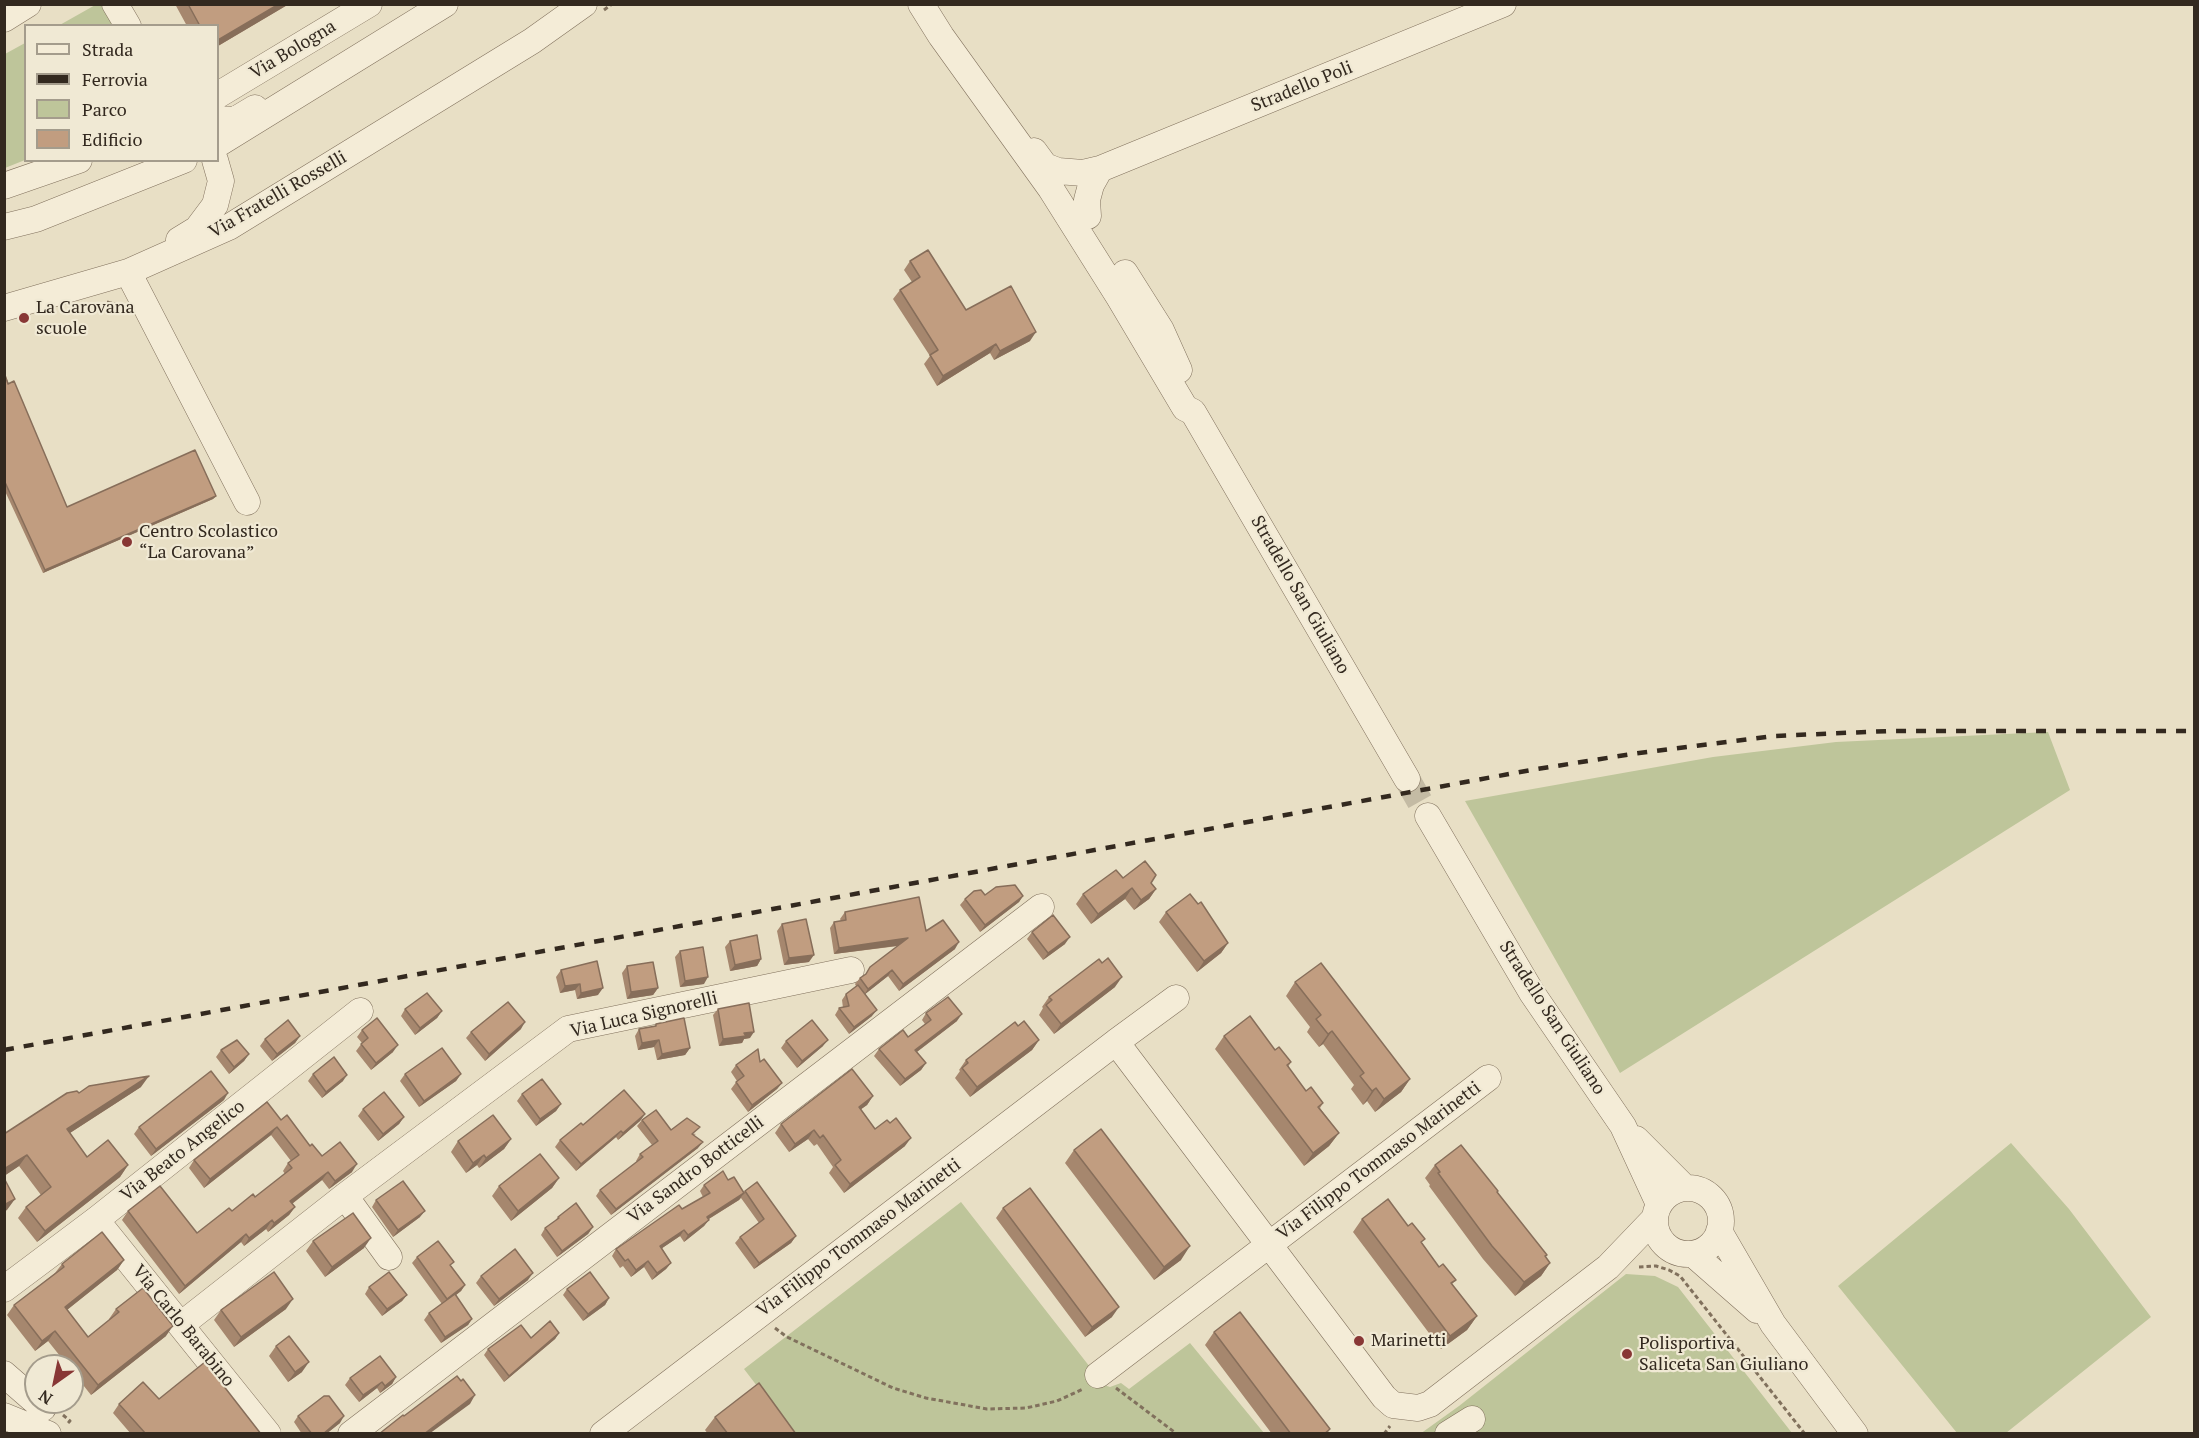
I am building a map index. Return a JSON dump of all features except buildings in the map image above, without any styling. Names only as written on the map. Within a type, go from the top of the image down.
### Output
[{"type":"street","points":[[4,19],[28,4]]},
{"type":"street","points":[[116,4],[127,24]]},
{"type":"street","name":"Via Bologna","points":[[219,94],[369,4]]},
{"type":"street","points":[[219,143],[445,4]]},
{"type":"street","name":"Via Fratelli Rosselli","points":[[532,41],[572,4]]},
{"type":"street","name":"Via Fratelli Rosselli","points":[[4,308],[128,272],[229,227],[532,41],[584,4]]},
{"type":"street","name":"Stradello San Giuliano","points":[[921,4],[1051,189],[1131,316],[1185,408],[1193,412],[1407,779]]},
{"type":"street","name":"Stradello San Giuliano","points":[[938,4],[954,31],[992,79],[1058,171],[1111,250],[1161,330],[1194,402],[1193,412]]},
{"type":"street","name":"Stradello Poli","points":[[1058,171],[1083,173],[1100,169],[1503,4]]},
{"type":"street","points":[[219,119],[235,120],[330,64],[341,68]]},
{"type":"street","name":"Stradello San Giuliano","points":[[993,107],[1003,109],[1046,166],[1058,171]]},
{"type":"street","points":[[4,186],[73,162]]},
{"type":"street","points":[[216,162],[221,181],[216,205],[197,229],[128,272],[248,502]]},
{"type":"street","points":[[4,227],[36,219],[165,166]]},
{"type":"street","points":[[1089,216],[1087,200],[1091,184],[1100,169]]},
{"type":"street","name":"Stradello San Giuliano","points":[[1111,250],[1108,259],[1132,302],[1131,316]]},
{"type":"street","name":"Stradello San Giuliano","points":[[1428,816],[1532,993],[1623,1126],[1685,1188]]},
{"type":"street","name":"Via Sandro Botticelli","points":[[351,1434],[1041,907]]},
{"type":"street","name":"Via Luca Signorelli","points":[[182,1324],[345,1196],[568,1029],[851,970]]},
{"type":"street","name":"Via Filippo Tommaso Marinetti","points":[[603,1434],[1176,998]]},
{"type":"street","name":"Via Beato Angelico","points":[[4,1289],[96,1220],[360,1011]]},
{"type":"street","name":"Via Filippo Tommaso Marinetti","points":[[1116,1042],[1383,1397],[1393,1405],[1418,1408],[1430,1404],[1608,1267],[1657,1211]]},
{"type":"street","name":"Via Filippo Tommaso Marinetti","points":[[1098,1375],[1488,1078]]},
{"type":"street","name":"Stradello San Giuliano","points":[[1623,1126],[1657,1211]]},
{"type":"street","points":[[1685,1188],[1702,1191],[1714,1201],[1720,1215],[1719,1232],[1710,1246],[1694,1254],[1675,1252],[1666,1246],[1656,1232],[1657,1211],[1670,1192],[1685,1188]]},
{"type":"street","points":[[345,1196],[389,1257]]},
{"type":"street","name":"Via Carlo Barabino","points":[[96,1220],[182,1324],[268,1434]]},
{"type":"street","points":[[1719,1232],[1773,1324],[1855,1434]]},
{"type":"street","name":"Via Filippo Tommaso Marinetti","points":[[1608,1267],[1623,1265],[1666,1246]]},
{"type":"street","points":[[1694,1254],[1773,1324]]},
{"type":"street","points":[[4,1374],[24,1391]]},
{"type":"street","points":[[4,1416],[48,1434]]},
{"type":"street","points":[[1448,1434],[1472,1419]]},
{"type":"path","points":[[104,301],[118,303],[123,307]]},
{"type":"path","points":[[758,1315],[787,1337],[907,1394],[957,1404],[1005,1410],[1043,1406],[1081,1391],[1098,1375],[1177,1434]]},
{"type":"green space","points":[[97,4],[103,5],[114,24],[62,24]]},
{"type":"green space","points":[[24,44],[24,160],[5,168],[5,54]]},
{"type":"green space","points":[[2048,732],[2070,790],[1620,1073],[1465,801],[1713,757],[1836,742]]},
{"type":"green space","points":[[2011,1143],[2069,1209],[2151,1317],[2006,1433],[1957,1433],[1838,1286]]},
{"type":"green space","points":[[961,1202],[1104,1385],[1110,1387],[1121,1383],[1129,1389],[1190,1343],[1264,1433],[793,1433],[744,1369]]},
{"type":"green space","name":"Polisportiva Saliceta San Giuliano","points":[[1626,1274],[1655,1276],[1678,1287],[1792,1433],[1420,1434],[1459,1406]]},
{"type":"tunnel","points":[[1407,779],[1428,816]]},
{"type":"railway","points":[[4,1050],[1531,770],[1632,754],[1774,736],[1889,731],[2194,731]]},
{"type":"place","name":"La Carovana scuole","points":[[24,318]]},
{"type":"place","name":"Centro Scolastico “La Carovana”","points":[[127,542]]},
{"type":"place","name":"Marinetti","points":[[1359,1341]]},
{"type":"place","name":"Polisportiva Saliceta San Giuliano","points":[[1627,1354]]}]
